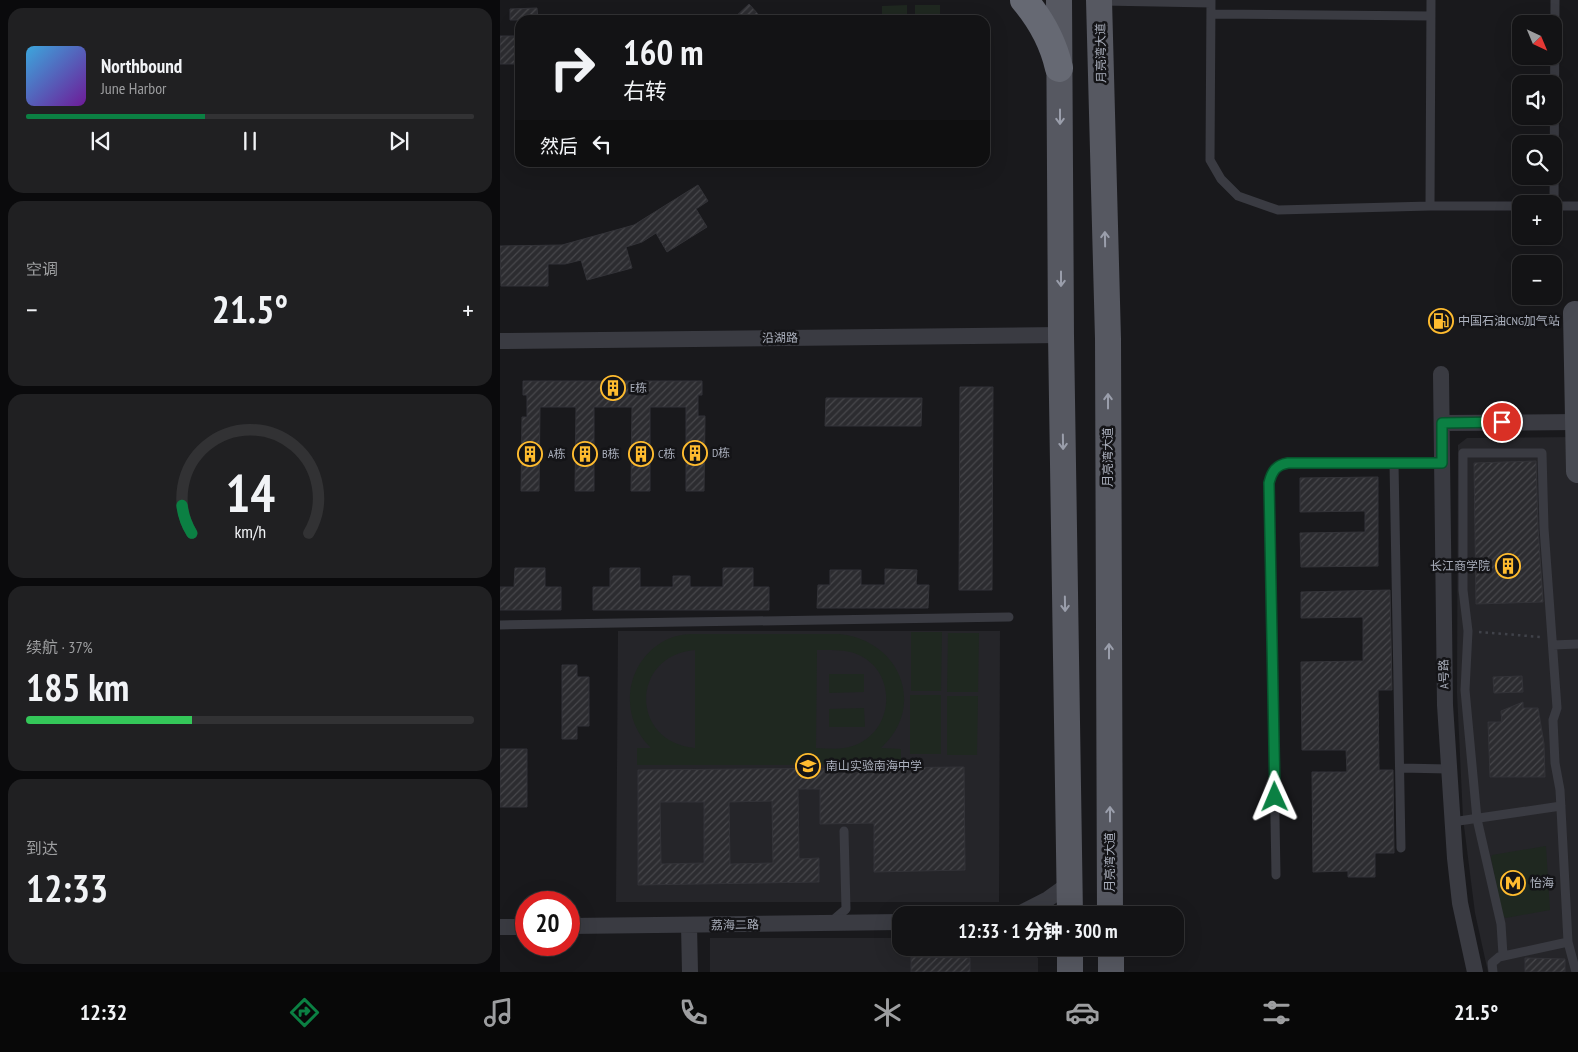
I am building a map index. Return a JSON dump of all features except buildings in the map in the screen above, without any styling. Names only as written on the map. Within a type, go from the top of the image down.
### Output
[{"type":"highway","points":[[1026,2],[1047,34],[1060,68]]},
{"type":"main road","points":[[1059,0],[1061,335],[1070,906]]},
{"type":"main road","name":"月亮湾大道","points":[[1099,0],[1108,339],[1110,906]]},
{"type":"main road","points":[[1575,313],[1578,471]]},
{"type":"main road","points":[[1110,956],[1111,972]]},
{"type":"street","name":"沿湖路","points":[[500,341],[1061,335]]},
{"type":"street","name":"A号路","points":[[1441,374],[1443,664],[1452,822],[1460,903],[1475,972]]},
{"type":"street","points":[[1442,423],[1577,422]]},
{"type":"street","points":[[1034,906],[1069,884]]},
{"type":"street","name":"荔海二路","points":[[580,926],[892,922]]},
{"type":"street","points":[[689,925],[690,972]]},
{"type":"street","points":[[500,927],[515,927]]},
{"type":"lane","points":[[1099,0],[1211,2],[1210,160],[1221,179],[1238,196],[1278,210],[1512,206]]},
{"type":"lane","points":[[1430,206],[1431,0]]},
{"type":"lane","points":[[1554,0],[1554,195]]},
{"type":"lane","points":[[1211,14],[1431,16]]},
{"type":"lane","points":[[1562,206],[1578,206]]},
{"type":"lane","points":[[1503,956],[1501,924],[1476,819],[1465,690],[1468,631],[1463,590],[1463,453],[1542,453],[1544,528],[1557,708],[1553,720],[1555,763],[1561,806],[1568,942],[1576,972]]},
{"type":"lane","points":[[1276,875],[1269,483],[1271,474],[1280,465],[1288,463],[1442,463]]},
{"type":"lane","points":[[1394,463],[1401,848]]},
{"type":"lane","points":[[500,625],[1008,617]]},
{"type":"lane","points":[[1552,641],[1578,644]]},
{"type":"lane","points":[[1400,768],[1449,769]]},
{"type":"lane","points":[[1452,822],[1561,806]]},
{"type":"lane","points":[[829,924],[846,909],[844,830]]},
{"type":"lane","points":[[1493,972],[1492,964],[1496,958],[1568,942]]},
{"type":"path","points":[[1468,631],[1552,641]]},
{"type":"shaded area","points":[[907,5],[907,15],[882,15],[882,6]]},
{"type":"shaded area","points":[[915,5],[940,5],[940,15],[915,15]]},
{"type":"shaded area","points":[[1578,437],[1578,972],[1488,972],[1475,913],[1463,818],[1457,693],[1458,445],[1467,438]]},
{"type":"shaded area","name":"南山实验南海中学","points":[[618,631],[1000,631],[999,902],[616,902]]},
{"type":"shaded area","points":[[911,632],[942,632],[941,691],[911,691]]},
{"type":"shaded area","points":[[948,633],[979,633],[978,692],[947,692]]},
{"type":"shaded area","points":[[691,634],[839,634],[860,639],[878,648],[891,662],[900,678],[904,695],[902,713],[895,731],[881,748],[901,749],[901,765],[637,765],[637,748],[651,748],[640,735],[633,720],[630,705],[631,689],[635,674],[642,660],[654,648],[668,639]],"holes":[[[695,650],[695,748],[694,748],[673,742],[658,730],[649,715],[646,698],[649,681],[659,666],[674,655]],[[817,650],[838,650],[854,653],[871,663],[880,674],[885,686],[886,700],[884,713],[879,725],[870,736],[858,744],[843,748],[816,748]]]},
{"type":"shaded area","points":[[829,674],[864,674],[864,692],[829,693]]},
{"type":"shaded area","points":[[910,695],[941,695],[941,754],[910,754]]},
{"type":"shaded area","points":[[947,696],[978,696],[977,755],[947,755]]},
{"type":"shaded area","points":[[864,708],[865,727],[829,727],[829,709]]},
{"type":"shaded area","points":[[1546,846],[1550,910],[1506,918],[1503,916],[1491,858],[1492,855]]},
{"type":"shaded area","points":[[710,938],[892,938],[892,956],[1036,956],[1038,958],[1038,972],[710,972]]},
{"type":"place","name":"中国石油CNG加气站","points":[[1441,321]]},
{"type":"place","name":"E栋","points":[[613,388]]},
{"type":"place","name":"D栋","points":[[695,453]]},
{"type":"place","name":"A栋","points":[[530,454]]},
{"type":"place","name":"B栋","points":[[585,454]]},
{"type":"place","name":"C栋","points":[[641,454]]},
{"type":"place","name":"长江商学院","points":[[1508,566]]},
{"type":"place","name":"南山实验南海中学","points":[[808,766]]},
{"type":"place","name":"怡海","points":[[1513,883]]},
{"type":"route","points":[[1275,797],[1269,483],[1271,474],[1275,468],[1288,463],[1442,463],[1442,423],[1502,422]]}]
